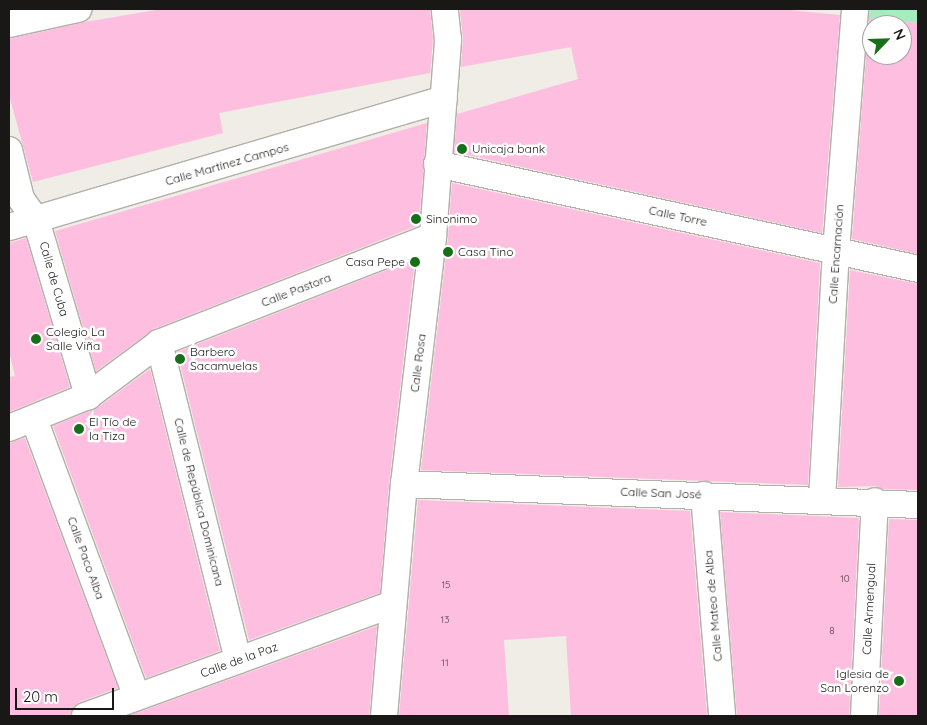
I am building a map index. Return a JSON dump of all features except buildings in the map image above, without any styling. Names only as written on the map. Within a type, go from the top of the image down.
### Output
[{"type":"street","points":[[9,24],[78,9]]},
{"type":"street","name":"Calle Rosa","points":[[384,716],[392,604],[404,484],[433,236],[448,40],[445,9]]},
{"type":"street","name":"Calle Encarnación","points":[[822,500],[836,251],[855,9]]},
{"type":"street","name":"Calle Martínez Campos","points":[[9,227],[444,99]]},
{"type":"street","name":"Calle de Cuba","points":[[9,150],[21,199],[36,220],[88,396]]},
{"type":"street","name":"Calle Torre","points":[[438,164],[918,269]]},
{"type":"street","name":"Calle Pastora","points":[[9,428],[34,420],[88,396],[159,344],[433,236]]},
{"type":"street","name":"Calle de República Dominicana","points":[[159,344],[238,660]]},
{"type":"street","name":"Calle Paco Alba","points":[[34,420],[137,697]]},
{"type":"street","name":"Calle San José","points":[[404,484],[874,501],[918,505]]},
{"type":"street","name":"Calle Mateo de Alba","points":[[704,495],[722,716]]},
{"type":"street","name":"Calle Armengual","points":[[864,716],[874,501]]},
{"type":"street","name":"Calle de la Paz","points":[[85,716],[392,604]]},
{"type":"green space","points":[[865,9],[918,9],[918,23],[912,22],[912,15],[865,15]]},
{"type":"place","name":"Unicaja bank","points":[[462,149]]},
{"type":"place","name":"Sinonimo","points":[[416,219]]},
{"type":"place","name":"Casa Tino","points":[[448,252]]},
{"type":"place","name":"Casa Pepe","points":[[415,262]]},
{"type":"place","name":"Colegio La Salle Viña","points":[[36,339]]},
{"type":"place","name":"Barbero Sacamuelas","points":[[180,359]]},
{"type":"place","name":"El Tío de la Tiza","points":[[79,429]]},
{"type":"place","name":"Iglesia de San Lorenzo","points":[[899,681]]}]
